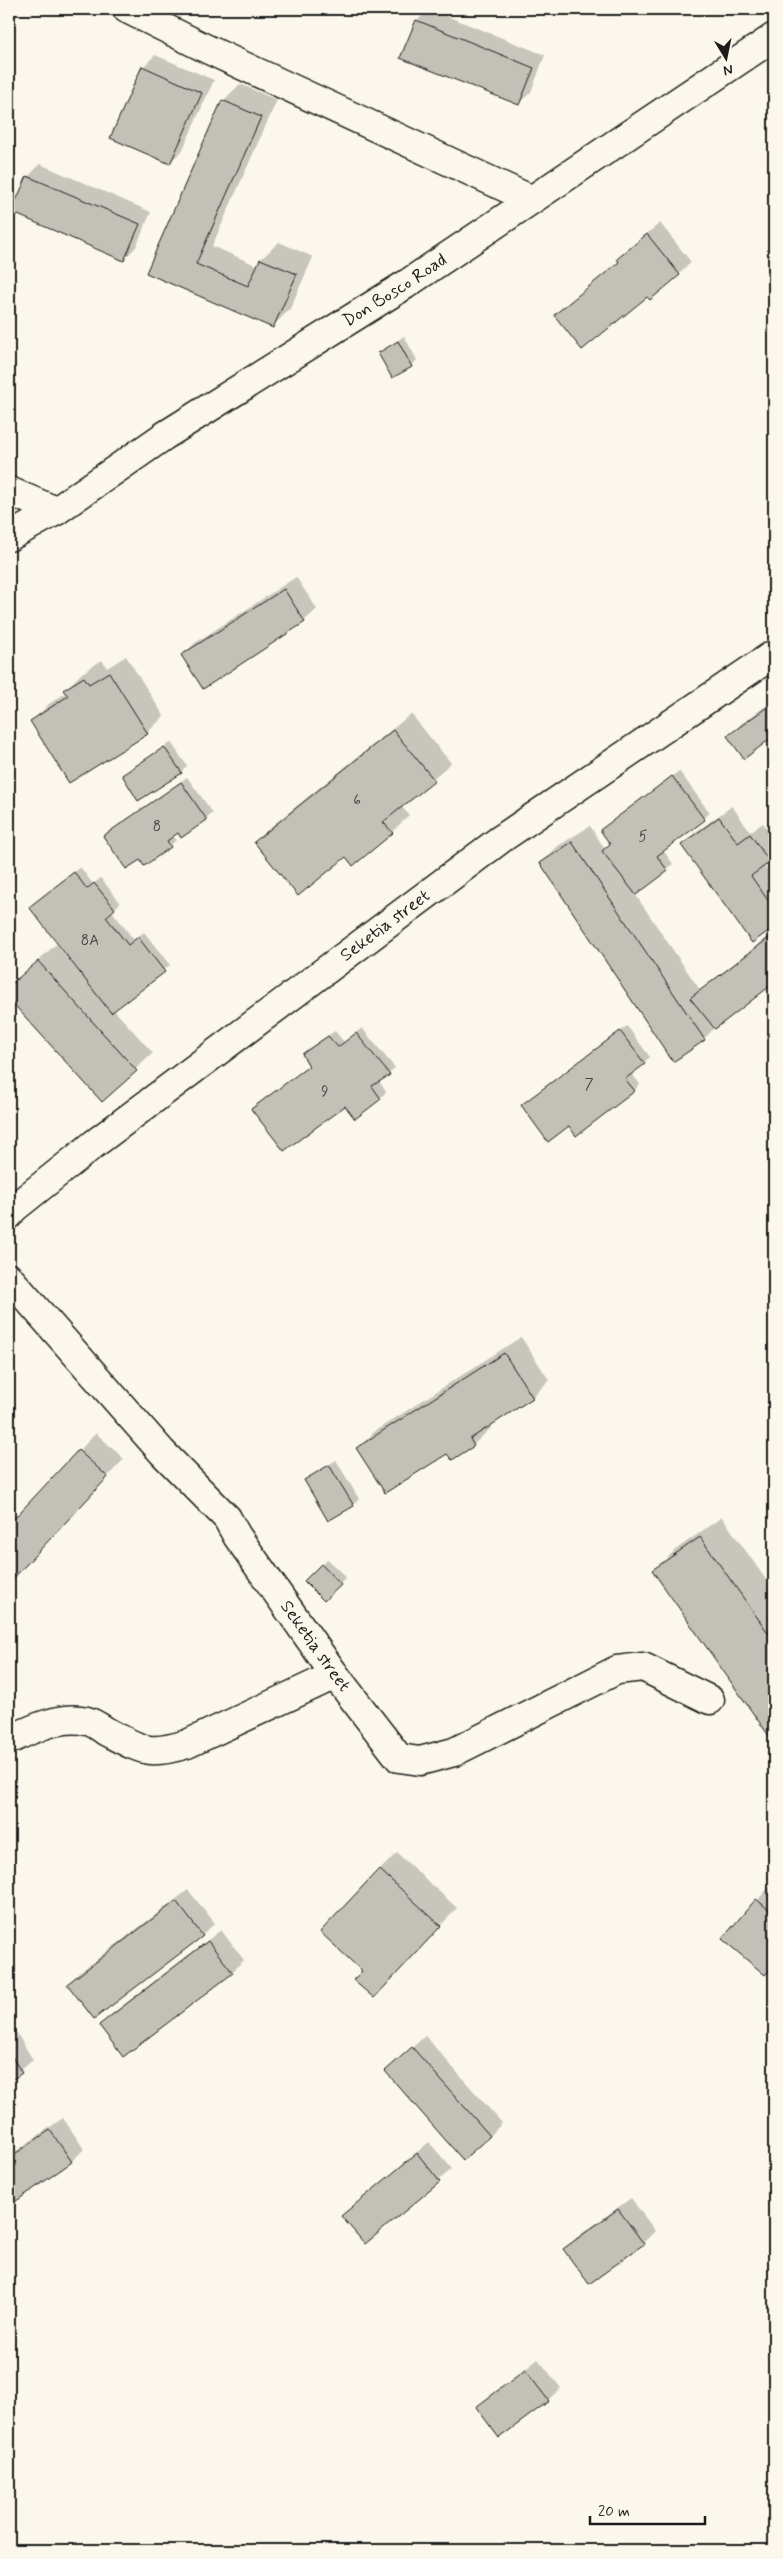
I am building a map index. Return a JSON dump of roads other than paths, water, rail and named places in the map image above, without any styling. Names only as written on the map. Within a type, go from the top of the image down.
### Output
[{"type":"street","points":[[127,9],[207,49],[530,199]]},
{"type":"street","name":"Don Bosco Road","points":[[9,537],[56,512],[164,436],[406,285],[530,199],[774,37]]},
{"type":"street","points":[[9,491],[56,512]]},
{"type":"street","name":"Seketia street","points":[[9,1215],[13,1209],[94,1144],[501,839],[774,654]]},
{"type":"street","name":"Seketia street","points":[[9,1278],[162,1452],[227,1518],[237,1536],[335,1675],[398,1758],[420,1761],[454,1752],[617,1670],[643,1667],[710,1700]]},
{"type":"street","points":[[9,1740],[39,1726],[65,1720],[87,1721],[142,1750],[162,1752],[187,1744],[335,1675]]}]
